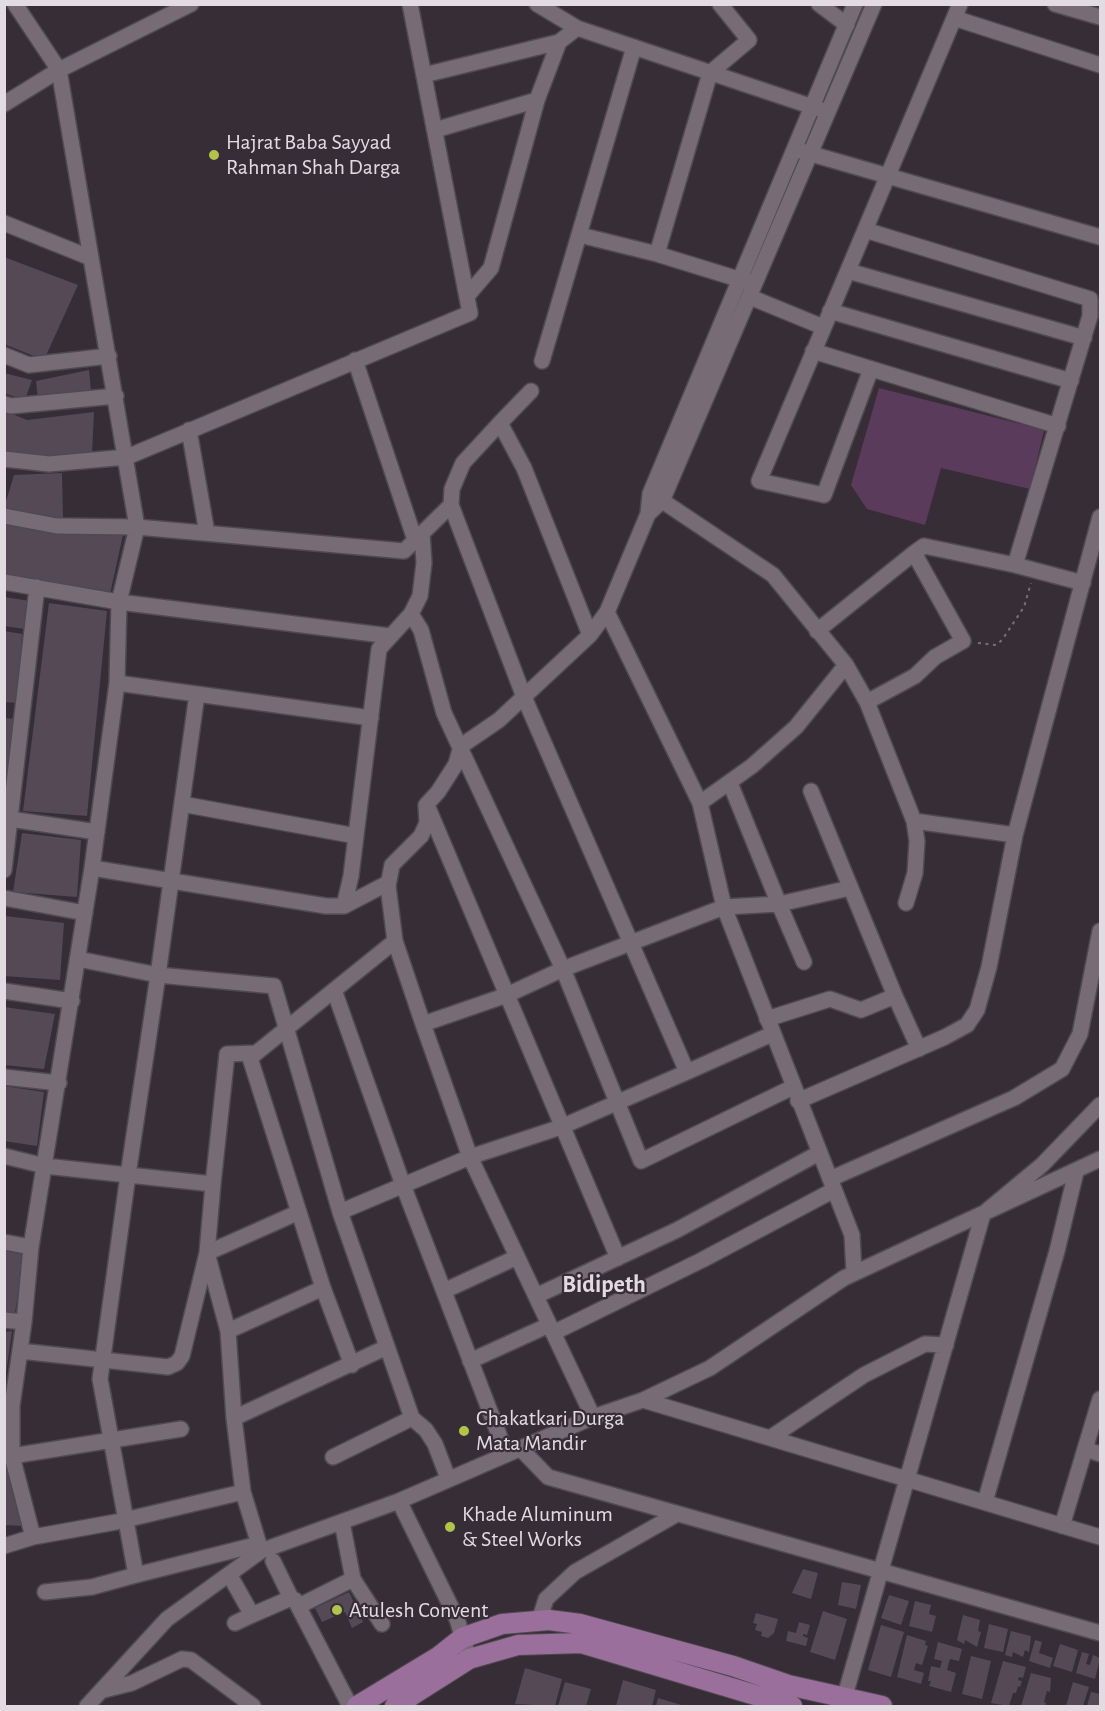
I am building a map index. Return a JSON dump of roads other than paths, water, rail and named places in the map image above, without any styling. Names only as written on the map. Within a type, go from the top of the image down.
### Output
[{"type":"main road","points":[[357,1707],[438,1657],[462,1638],[502,1624],[539,1621],[580,1624],[733,1666],[844,1701],[882,1707]]},
{"type":"main road","points":[[395,1707],[469,1659],[518,1645],[581,1643],[782,1705]]},
{"type":"street","points":[[15,4],[59,70],[127,457],[137,527],[119,602],[117,683],[72,1000],[31,1247],[24,1322],[12,1406],[12,1456],[33,1537]]},
{"type":"street","points":[[4,104],[59,70],[191,4]]},
{"type":"street","points":[[4,459],[49,464],[127,457],[470,313],[410,4]]},
{"type":"street","points":[[537,4],[577,28],[828,112]]},
{"type":"street","points":[[657,254],[710,73],[749,40],[720,4]]},
{"type":"street","points":[[819,4],[847,25]]},
{"type":"street","points":[[749,287],[795,149],[855,4]]},
{"type":"street","points":[[593,1417],[470,1157],[394,941],[388,883],[392,865],[421,836],[427,823],[426,805],[438,792],[456,764],[461,746],[499,720],[590,635],[607,612],[648,514],[810,154],[874,4]]},
{"type":"street","points":[[1055,4],[1101,17]]},
{"type":"street","points":[[871,369],[824,495],[759,480],[957,11],[1101,65]]},
{"type":"street","points":[[424,75],[559,42],[577,28]]},
{"type":"street","points":[[467,296],[491,268],[537,100],[559,42]]},
{"type":"street","points":[[542,361],[634,47]]},
{"type":"street","points":[[435,130],[537,100]]},
{"type":"street","points":[[795,149],[1101,237]]},
{"type":"street","points":[[4,223],[91,258]]},
{"type":"street","points":[[865,230],[1090,299],[1090,316],[1084,338],[1016,565]]},
{"type":"street","points":[[580,236],[657,254],[749,287],[823,327]]},
{"type":"street","points":[[848,271],[1084,338]]},
{"type":"street","points":[[830,311],[1071,381]]},
{"type":"street","points":[[813,351],[1058,426]]},
{"type":"street","points":[[4,355],[29,365],[109,356]]},
{"type":"street","points":[[344,906],[351,876],[379,649],[411,614],[423,583],[419,536],[356,360]]},
{"type":"street","points":[[531,391],[463,463],[452,489],[450,505],[524,697],[687,1072]]},
{"type":"street","points":[[4,404],[11,406],[116,396]]},
{"type":"street","points":[[500,423],[524,468],[590,635]]},
{"type":"street","points":[[189,430],[207,533]]},
{"type":"street","points":[[656,497],[773,575],[846,665],[867,702],[914,820],[918,841],[915,873],[906,903]]},
{"type":"street","points":[[4,516],[57,526],[137,527],[404,551],[450,505]]},
{"type":"street","points":[[411,614],[421,630],[444,713],[563,969],[641,1161],[795,1094],[919,1049],[967,1025],[977,1010],[989,967],[1015,835],[1083,583],[1094,569],[1100,524]]},
{"type":"street","points":[[817,631],[924,546],[1016,565],[1083,583]]},
{"type":"street","points":[[867,702],[915,676],[935,657],[963,641],[914,553]]},
{"type":"street","points":[[4,582],[119,602],[390,636]]},
{"type":"street","points":[[4,870],[10,819],[9,788],[37,587]]},
{"type":"street","points":[[607,612],[700,803],[724,907],[795,1094],[852,1235],[854,1274]]},
{"type":"street","points":[[700,803],[730,783],[796,727],[846,665]]},
{"type":"street","points":[[117,683],[371,718]]},
{"type":"street","points":[[136,1575],[124,1520],[100,1379],[197,694]]},
{"type":"street","points":[[730,783],[804,962]]},
{"type":"street","points":[[811,791],[919,1049]]},
{"type":"street","points":[[182,804],[356,836]]},
{"type":"street","points":[[426,805],[618,1258]]},
{"type":"street","points":[[10,819],[97,832]]},
{"type":"street","points":[[914,820],[1015,835]]},
{"type":"street","points":[[92,868],[326,906],[344,906],[388,883]]},
{"type":"street","points":[[423,1024],[507,995],[563,969],[724,907],[779,904],[850,888]]},
{"type":"street","points":[[4,898],[85,913]]},
{"type":"street","points":[[470,1361],[551,1329],[702,1260],[832,1185],[1014,1098],[1062,1068],[1080,1034],[1096,980],[1101,931]]},
{"type":"street","points":[[352,1365],[323,1288],[250,1058],[394,941]]},
{"type":"street","points":[[78,959],[158,975],[274,986],[340,1212],[412,1418],[426,1430],[435,1444],[448,1478]]},
{"type":"street","points":[[334,990],[403,1185],[470,1361],[513,1450],[548,1477],[1101,1633]]},
{"type":"street","points":[[4,991],[72,1000]]},
{"type":"street","points":[[340,1212],[470,1157],[561,1127],[617,1104],[687,1072],[770,1027],[830,999],[861,1010],[895,996]]},
{"type":"street","points":[[20,1351],[168,1367],[177,1363],[182,1356],[207,1254],[227,1054],[256,1053]]},
{"type":"street","points":[[4,1077],[59,1083]]},
{"type":"street","points":[[844,1701],[984,1214],[1042,1165],[1101,1105]]},
{"type":"street","points":[[536,1296],[677,1230],[819,1153]]},
{"type":"street","points":[[4,1156],[45,1166],[213,1185]]},
{"type":"street","points":[[45,1593],[92,1587],[260,1547],[342,1522],[399,1501],[513,1450],[593,1417],[643,1400],[710,1368],[854,1274],[1101,1159]]},
{"type":"street","points":[[985,1502],[1057,1251],[1076,1172]]},
{"type":"street","points":[[207,1254],[299,1212]]},
{"type":"street","points":[[4,1242],[31,1247]]},
{"type":"street","points":[[207,1254],[228,1330],[234,1418],[243,1492],[260,1547]]},
{"type":"street","points":[[444,1291],[518,1257]]},
{"type":"street","points":[[228,1330],[323,1288]]},
{"type":"street","points":[[4,1320],[24,1322]]},
{"type":"street","points":[[770,1438],[864,1375],[925,1344],[946,1345]]},
{"type":"street","points":[[234,1418],[387,1347]]},
{"type":"street","points":[[1062,1526],[1101,1399]]},
{"type":"street","points":[[643,1400],[1101,1537]]},
{"type":"street","points":[[333,1457],[412,1418]]},
{"type":"street","points":[[12,1456],[182,1429]]},
{"type":"street","points":[[1085,1449],[1101,1454]]},
{"type":"street","points":[[4,1546],[33,1537],[124,1520],[243,1492]]},
{"type":"street","points":[[399,1501],[457,1619],[469,1659]]},
{"type":"street","points":[[539,1621],[546,1599],[575,1572],[677,1514]]},
{"type":"street","points":[[342,1522],[353,1579],[382,1624]]},
{"type":"street","points":[[87,1707],[167,1618],[230,1574],[260,1547]]},
{"type":"street","points":[[273,1561],[350,1707]]},
{"type":"street","points":[[230,1574],[252,1615]]},
{"type":"street","points":[[235,1623],[353,1579]]},
{"type":"street","points":[[104,1690],[132,1683],[182,1659],[190,1660],[240,1704]]},
{"type":"place","name":"Hajrat Baba Sayyad Rahman Shah Darga","points":[[214,155]]},
{"type":"place","name":"Chakatkari Durga Mata Mandir","points":[[464,1431]]},
{"type":"place","name":"Khade Aluminum & Steel Works","points":[[450,1527]]},
{"type":"place","name":"Atulesh Convent","points":[[337,1610]]},
{"type":"district","name":"Bidipeth","points":[[604,1285]]}]
